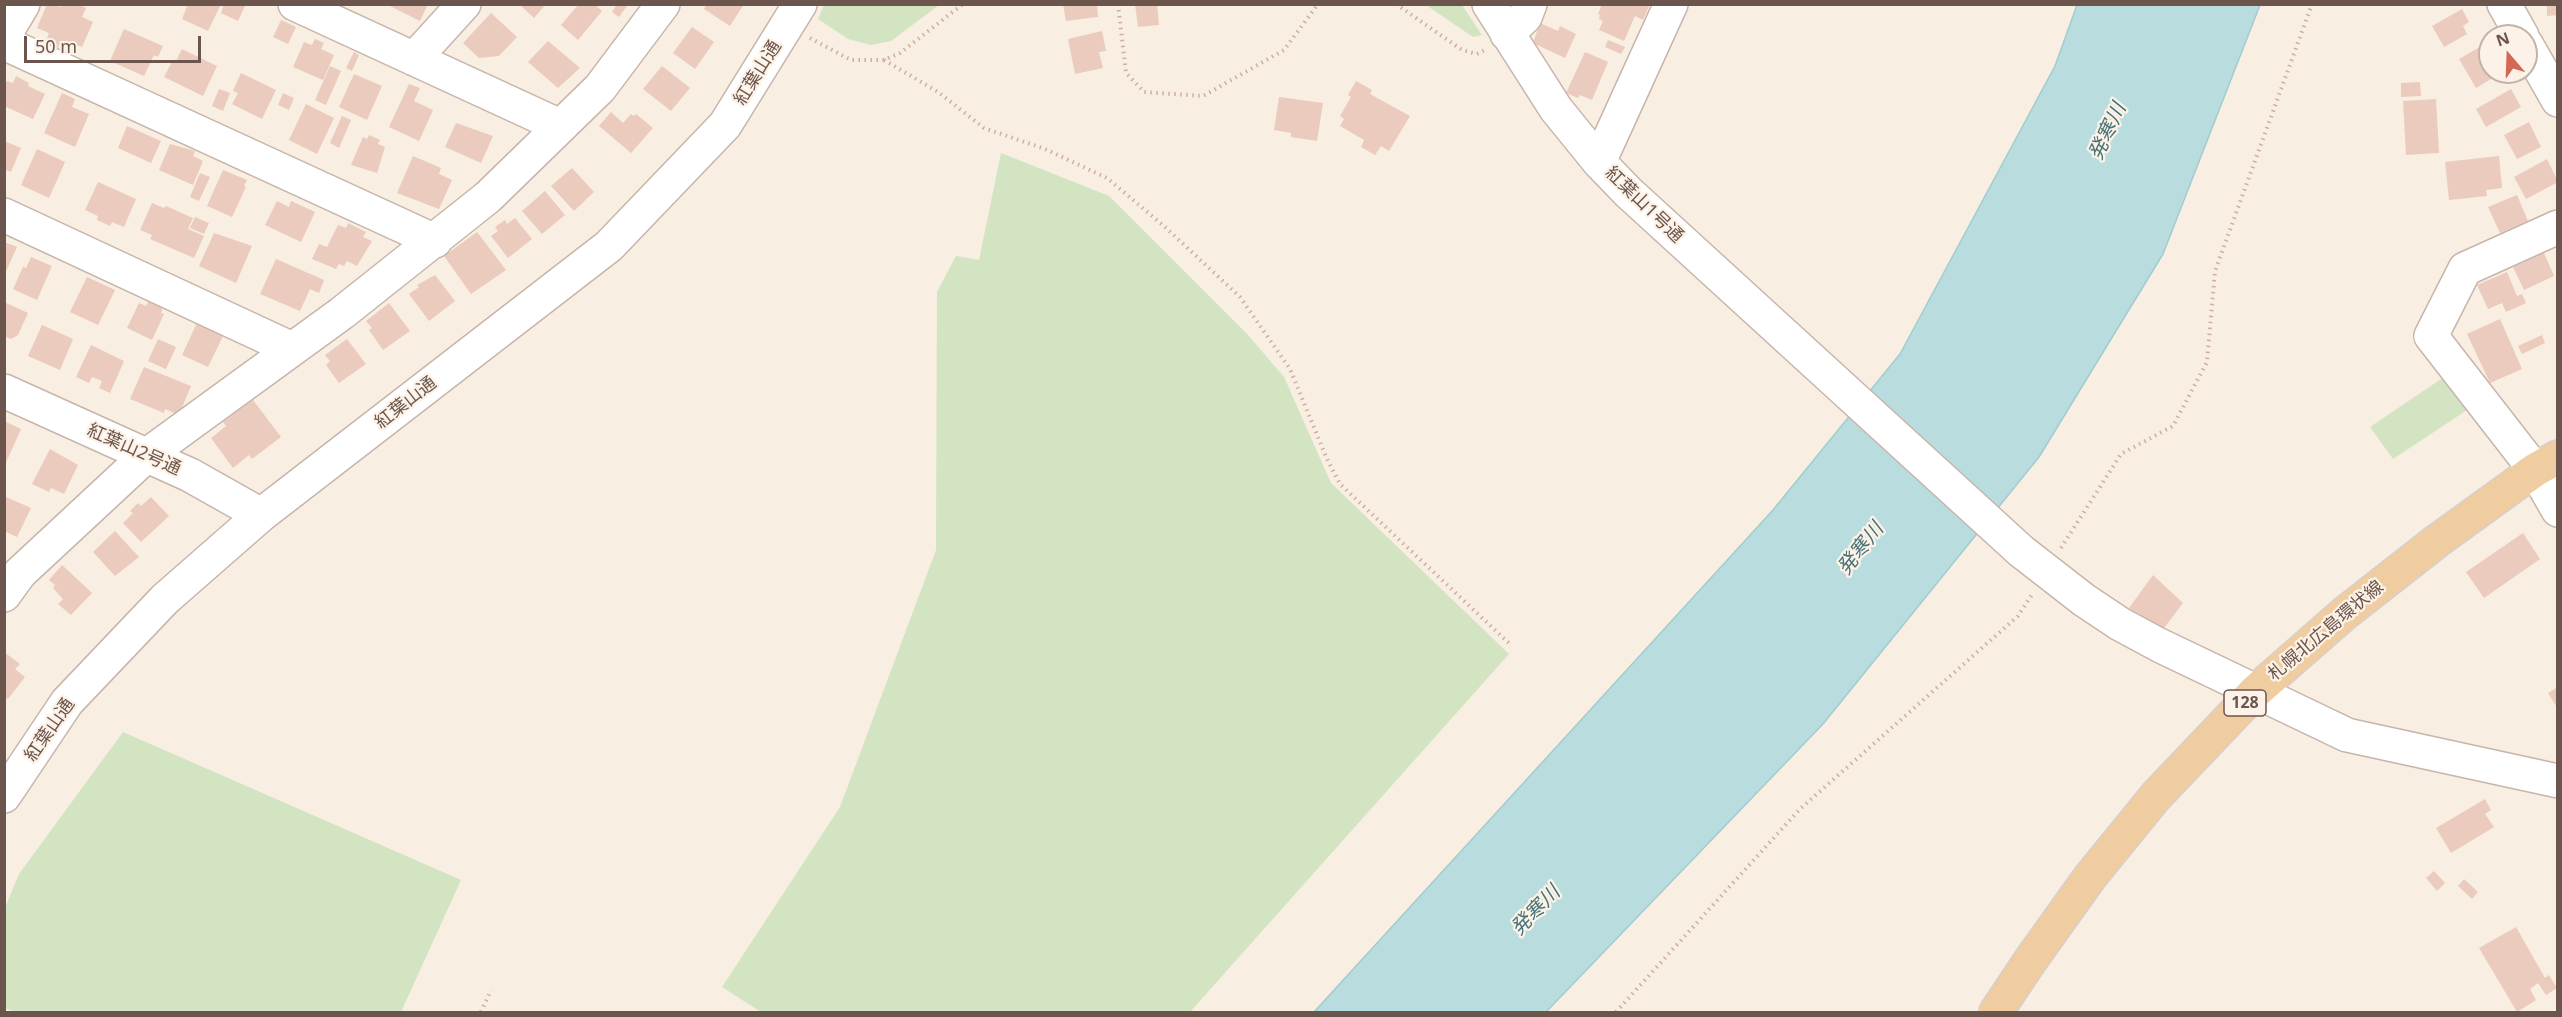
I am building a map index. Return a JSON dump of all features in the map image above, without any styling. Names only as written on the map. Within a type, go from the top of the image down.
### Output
[{"type":"main road","name":"札幌北広島環状線","points":[[1996,1012],[2090,877],[2156,796],[2256,691],[2345,613],[2437,541],[2546,463]]},
{"type":"street","points":[[4,36],[23,4]]},
{"type":"street","points":[[294,4],[560,126]]},
{"type":"street","points":[[414,59],[464,4]]},
{"type":"street","points":[[10,579],[147,455],[292,350],[435,241],[488,197],[600,88],[663,4]]},
{"type":"street","name":"紅葉山1号通","points":[[1489,4],[1498,41],[1599,162],[1661,224],[1832,376],[2022,551],[2084,600],[2120,624],[2347,735],[2558,781]]},
{"type":"street","points":[[1498,41],[1525,16],[1530,4]]},
{"type":"street","points":[[1599,162],[1671,4]]},
{"type":"street","points":[[2504,4],[2515,24]]},
{"type":"street","name":"紅葉山通","points":[[4,796],[67,702],[165,599],[261,515],[609,246],[725,125],[794,15]]},
{"type":"street","points":[[4,43],[435,241]]},
{"type":"street","points":[[2538,65],[2557,97]]},
{"type":"street","points":[[4,215],[292,350]]},
{"type":"street","points":[[2558,227],[2464,269],[2431,336],[2546,463],[2558,510]]},
{"type":"street","name":"紅葉山2号通","points":[[4,391],[190,475],[261,515]]},
{"type":"path","points":[[794,15],[851,60],[884,60],[900,53],[963,4]]},
{"type":"path","points":[[1118,4],[1126,73],[1132,80],[1144,92],[1203,96],[1284,50],[1318,4]]},
{"type":"path","points":[[1396,4],[1462,50],[1477,54],[1498,41]]},
{"type":"path","points":[[1616,1012],[1800,809],[2018,616],[2121,454],[2173,426],[2207,362],[2215,272],[2312,4]]},
{"type":"path","points":[[884,60],[938,92],[984,128],[1045,148],[1107,178],[1240,297],[1290,369],[1327,459],[1340,484],[1512,646]]},
{"type":"path","points":[[481,1012],[491,990]]},
{"type":"green space","points":[[824,4],[939,5],[891,41],[871,45],[848,39],[818,19]]},
{"type":"green space","points":[[1426,5],[1462,5],[1482,35],[1473,37]]},
{"type":"green space","points":[[1001,153],[1109,196],[1248,335],[1284,377],[1331,483],[1509,654],[1190,1012],[761,1012],[722,987],[840,807],[936,550],[937,292],[956,256],[979,260]]},
{"type":"green space","points":[[2444,377],[2467,410],[2393,459],[2370,427]]},
{"type":"green space","points":[[123,732],[461,880],[401,1012],[15,1012],[5,1008],[5,908],[19,874]]},
{"type":"water","name":"発寒川","points":[[2077,5],[2260,5],[2163,254],[2039,457],[1823,724],[1546,1012],[1314,1012],[1773,510],[1900,354],[2055,66]]},
{"type":"building","points":[[47,4],[61,7],[62,4],[79,4],[86,8],[82,17],[93,22],[82,47],[69,42],[67,46],[60,43],[58,48],[46,42],[49,33],[37,28]]},
{"type":"building","points":[[188,4],[221,4],[208,31],[182,19]]},
{"type":"building","points":[[224,4],[245,6],[238,21],[221,13]]},
{"type":"building","points":[[386,4],[428,4],[420,21]]},
{"type":"building","points":[[519,4],[546,4],[534,18]]},
{"type":"building","points":[[579,4],[594,4],[602,11],[578,40],[561,25]]},
{"type":"building","points":[[617,4],[627,6],[619,17],[612,12]]},
{"type":"building","points":[[707,4],[744,4],[730,26],[704,9]]},
{"type":"building","points":[[1063,4],[1097,4],[1098,17],[1066,21]]},
{"type":"building","points":[[1135,4],[1157,4],[1159,25],[1138,27]]},
{"type":"building","points":[[1602,4],[1650,4],[1643,20],[1635,16],[1624,41],[1599,30],[1603,21],[1599,19],[1598,14]]},
{"type":"building","points":[[2547,4],[2558,4],[2558,15],[2547,16]]},
{"type":"building","points":[[2462,9],[2469,22],[2463,26],[2467,34],[2444,47],[2432,26]]},
{"type":"building","points":[[491,13],[517,37],[499,56],[479,58],[463,43]]},
{"type":"building","points":[[281,20],[296,27],[288,44],[273,37]]},
{"type":"building","points":[[1540,23],[1558,31],[1560,26],[1576,34],[1565,58],[1533,43]]},
{"type":"building","points":[[692,27],[714,42],[695,69],[673,53]]},
{"type":"building","points":[[124,29],[163,46],[158,57],[154,55],[144,76],[110,61]]},
{"type":"building","points":[[1102,31],[1106,51],[1099,52],[1103,68],[1075,74],[1068,39]]},
{"type":"building","points":[[315,39],[324,43],[321,49],[334,55],[323,80],[293,67],[304,42],[312,45]]},
{"type":"building","points":[[1608,40],[1625,47],[1621,54],[1605,47]]},
{"type":"building","points":[[548,41],[580,68],[558,88],[528,62]]},
{"type":"building","points":[[2478,48],[2478,84],[2483,84],[2476,88],[2459,59]]},
{"type":"building","points":[[182,49],[217,66],[203,96],[164,77]]},
{"type":"building","points":[[354,52],[359,55],[352,71],[346,68]]},
{"type":"building","points":[[1585,52],[1608,62],[1592,100],[1566,93]]},
{"type":"building","points":[[330,66],[341,71],[326,105],[315,100]]},
{"type":"building","points":[[662,66],[690,88],[671,111],[643,89]]},
{"type":"building","points":[[241,73],[276,90],[262,119],[232,104],[238,93],[233,91]]},
{"type":"building","points":[[354,74],[382,86],[367,120],[339,107]]},
{"type":"building","points":[[16,76],[29,83],[28,86],[45,94],[33,119],[4,106],[4,86],[7,81],[13,83]]},
{"type":"building","points":[[1356,81],[1372,90],[1370,94],[1410,116],[1389,151],[1381,146],[1375,155],[1361,147],[1364,140],[1340,126],[1344,119],[1340,116],[1351,97],[1348,95]]},
{"type":"building","points":[[2420,82],[2421,96],[2401,97],[2401,83]]},
{"type":"building","points":[[409,84],[420,88],[414,101],[433,110],[419,141],[389,127]]},
{"type":"building","points":[[219,89],[230,93],[223,111],[212,106]]},
{"type":"building","points":[[2511,89],[2521,107],[2486,127],[2476,109]]},
{"type":"building","points":[[62,93],[75,99],[72,107],[89,114],[75,147],[44,133]]},
{"type":"building","points":[[283,93],[294,98],[289,110],[278,105]]},
{"type":"building","points":[[1279,97],[1323,103],[1317,141],[1291,137],[1291,133],[1274,130]]},
{"type":"building","points":[[2436,99],[2439,153],[2406,155],[2403,101]]},
{"type":"building","points":[[306,104],[334,118],[317,154],[289,140]]},
{"type":"building","points":[[611,112],[623,123],[631,114],[634,116],[636,114],[653,128],[631,153],[599,126]]},
{"type":"building","points":[[342,116],[351,120],[339,148],[330,143]]},
{"type":"building","points":[[2529,122],[2541,147],[2517,159],[2504,135]]},
{"type":"building","points":[[456,123],[493,136],[481,163],[445,147]]},
{"type":"building","points":[[127,126],[161,141],[151,163],[118,148]]},
{"type":"building","points":[[369,135],[380,140],[378,144],[385,147],[377,173],[351,165],[363,137],[367,139]]},
{"type":"building","points":[[4,141],[21,148],[11,172],[4,169]]},
{"type":"building","points":[[170,144],[195,151],[193,156],[203,161],[193,185],[159,170]]},
{"type":"building","points":[[37,149],[65,162],[49,198],[21,185]]},
{"type":"building","points":[[413,156],[441,168],[439,174],[452,180],[439,209],[397,193]]},
{"type":"building","points":[[2499,156],[2502,188],[2486,190],[2487,196],[2449,200],[2445,162]]},
{"type":"building","points":[[2547,159],[2558,182],[2526,199],[2514,177]]},
{"type":"building","points":[[572,168],[594,192],[574,211],[551,186]]},
{"type":"building","points":[[223,170],[247,180],[232,217],[207,206]]},
{"type":"building","points":[[200,173],[210,177],[199,201],[190,197]]},
{"type":"building","points":[[98,182],[136,199],[124,227],[112,222],[110,226],[97,220],[98,216],[85,210]]},
{"type":"building","points":[[545,191],[565,215],[542,234],[522,211]]},
{"type":"building","points":[[2517,195],[2528,221],[2500,233],[2488,207]]},
{"type":"building","points":[[277,201],[289,207],[291,201],[315,212],[301,242],[265,225]]},
{"type":"building","points":[[152,203],[164,208],[166,206],[193,218],[188,229],[204,236],[194,258],[150,239],[152,235],[140,230]]},
{"type":"building","points":[[195,217],[209,223],[204,234],[190,228]]},
{"type":"building","points":[[515,218],[532,239],[508,258],[491,236],[498,231],[495,227],[505,220],[507,224]]},
{"type":"building","points":[[348,223],[366,232],[363,237],[372,241],[357,266],[347,261],[344,266],[339,264],[336,269],[312,259],[319,244],[327,247],[338,225],[346,228]]},
{"type":"building","points":[[477,232],[506,270],[471,294],[444,256]]},
{"type":"building","points":[[214,233],[252,246],[236,283],[199,266]]},
{"type":"building","points":[[4,242],[17,247],[4,276]]},
{"type":"building","points":[[2544,253],[2554,276],[2524,290],[2513,267]]},
{"type":"building","points":[[31,257],[52,266],[37,300],[13,289],[23,267],[26,268]]},
{"type":"building","points":[[276,259],[324,280],[319,293],[310,289],[300,311],[260,294]]},
{"type":"building","points":[[2507,272],[2517,296],[2522,294],[2526,303],[2506,312],[2502,303],[2488,309],[2477,285]]},
{"type":"building","points":[[435,275],[455,301],[429,321],[409,294],[419,287],[417,285]]},
{"type":"building","points":[[87,277],[115,290],[98,325],[70,312]]},
{"type":"building","points":[[149,300],[163,307],[161,313],[164,314],[152,340],[127,328],[139,303],[146,306]]},
{"type":"building","points":[[4,302],[28,313],[18,335],[11,339],[4,336]]},
{"type":"building","points":[[389,303],[410,331],[383,350],[369,330],[372,328],[366,321]]},
{"type":"building","points":[[2500,319],[2522,369],[2490,383],[2467,334]]},
{"type":"building","points":[[197,323],[223,336],[208,367],[182,355]]},
{"type":"building","points":[[42,325],[73,339],[60,370],[28,356]]},
{"type":"building","points":[[2542,335],[2545,343],[2522,354],[2518,346]]},
{"type":"building","points":[[158,339],[176,347],[166,369],[148,361]]},
{"type":"building","points":[[347,339],[366,364],[339,383],[326,365],[330,361],[325,355]]},
{"type":"building","points":[[91,345],[124,361],[110,393],[99,388],[102,381],[92,377],[89,383],[76,377]]},
{"type":"building","points":[[144,367],[191,386],[179,415],[165,409],[164,413],[130,399]]},
{"type":"building","points":[[253,400],[281,437],[252,459],[249,455],[233,468],[211,438],[226,426],[223,422]]},
{"type":"building","points":[[4,421],[21,429],[4,467]]},
{"type":"building","points":[[50,449],[78,465],[64,494],[51,488],[49,492],[32,484]]},
{"type":"building","points":[[4,496],[31,508],[17,537],[6,532],[4,536]]},
{"type":"building","points":[[151,497],[169,516],[141,542],[123,523],[133,513],[130,511],[138,503],[141,506]]},
{"type":"building","points":[[115,531],[139,557],[115,576],[93,552]]},
{"type":"building","points":[[2523,533],[2540,559],[2484,598],[2466,572]]},
{"type":"building","points":[[62,565],[92,593],[71,615],[58,604],[63,599],[53,588],[55,585],[49,580]]},
{"type":"building","points":[[2153,575],[2183,603],[2161,632],[2129,608]]},
{"type":"building","points":[[4,652],[20,664],[15,669],[25,677],[8,699],[4,697]]},
{"type":"building","points":[[2558,687],[2558,709],[2548,693]]},
{"type":"building","points":[[2485,799],[2491,810],[2485,814],[2494,827],[2451,853],[2436,828]]},
{"type":"building","points":[[2434,871],[2445,883],[2437,891],[2426,878]]},
{"type":"building","points":[[2464,879],[2478,892],[2472,899],[2458,886]]},
{"type":"building","points":[[2516,927],[2545,978],[2549,975],[2557,988],[2546,995],[2538,983],[2530,989],[2536,1000],[2517,1012],[2479,948]]}]
